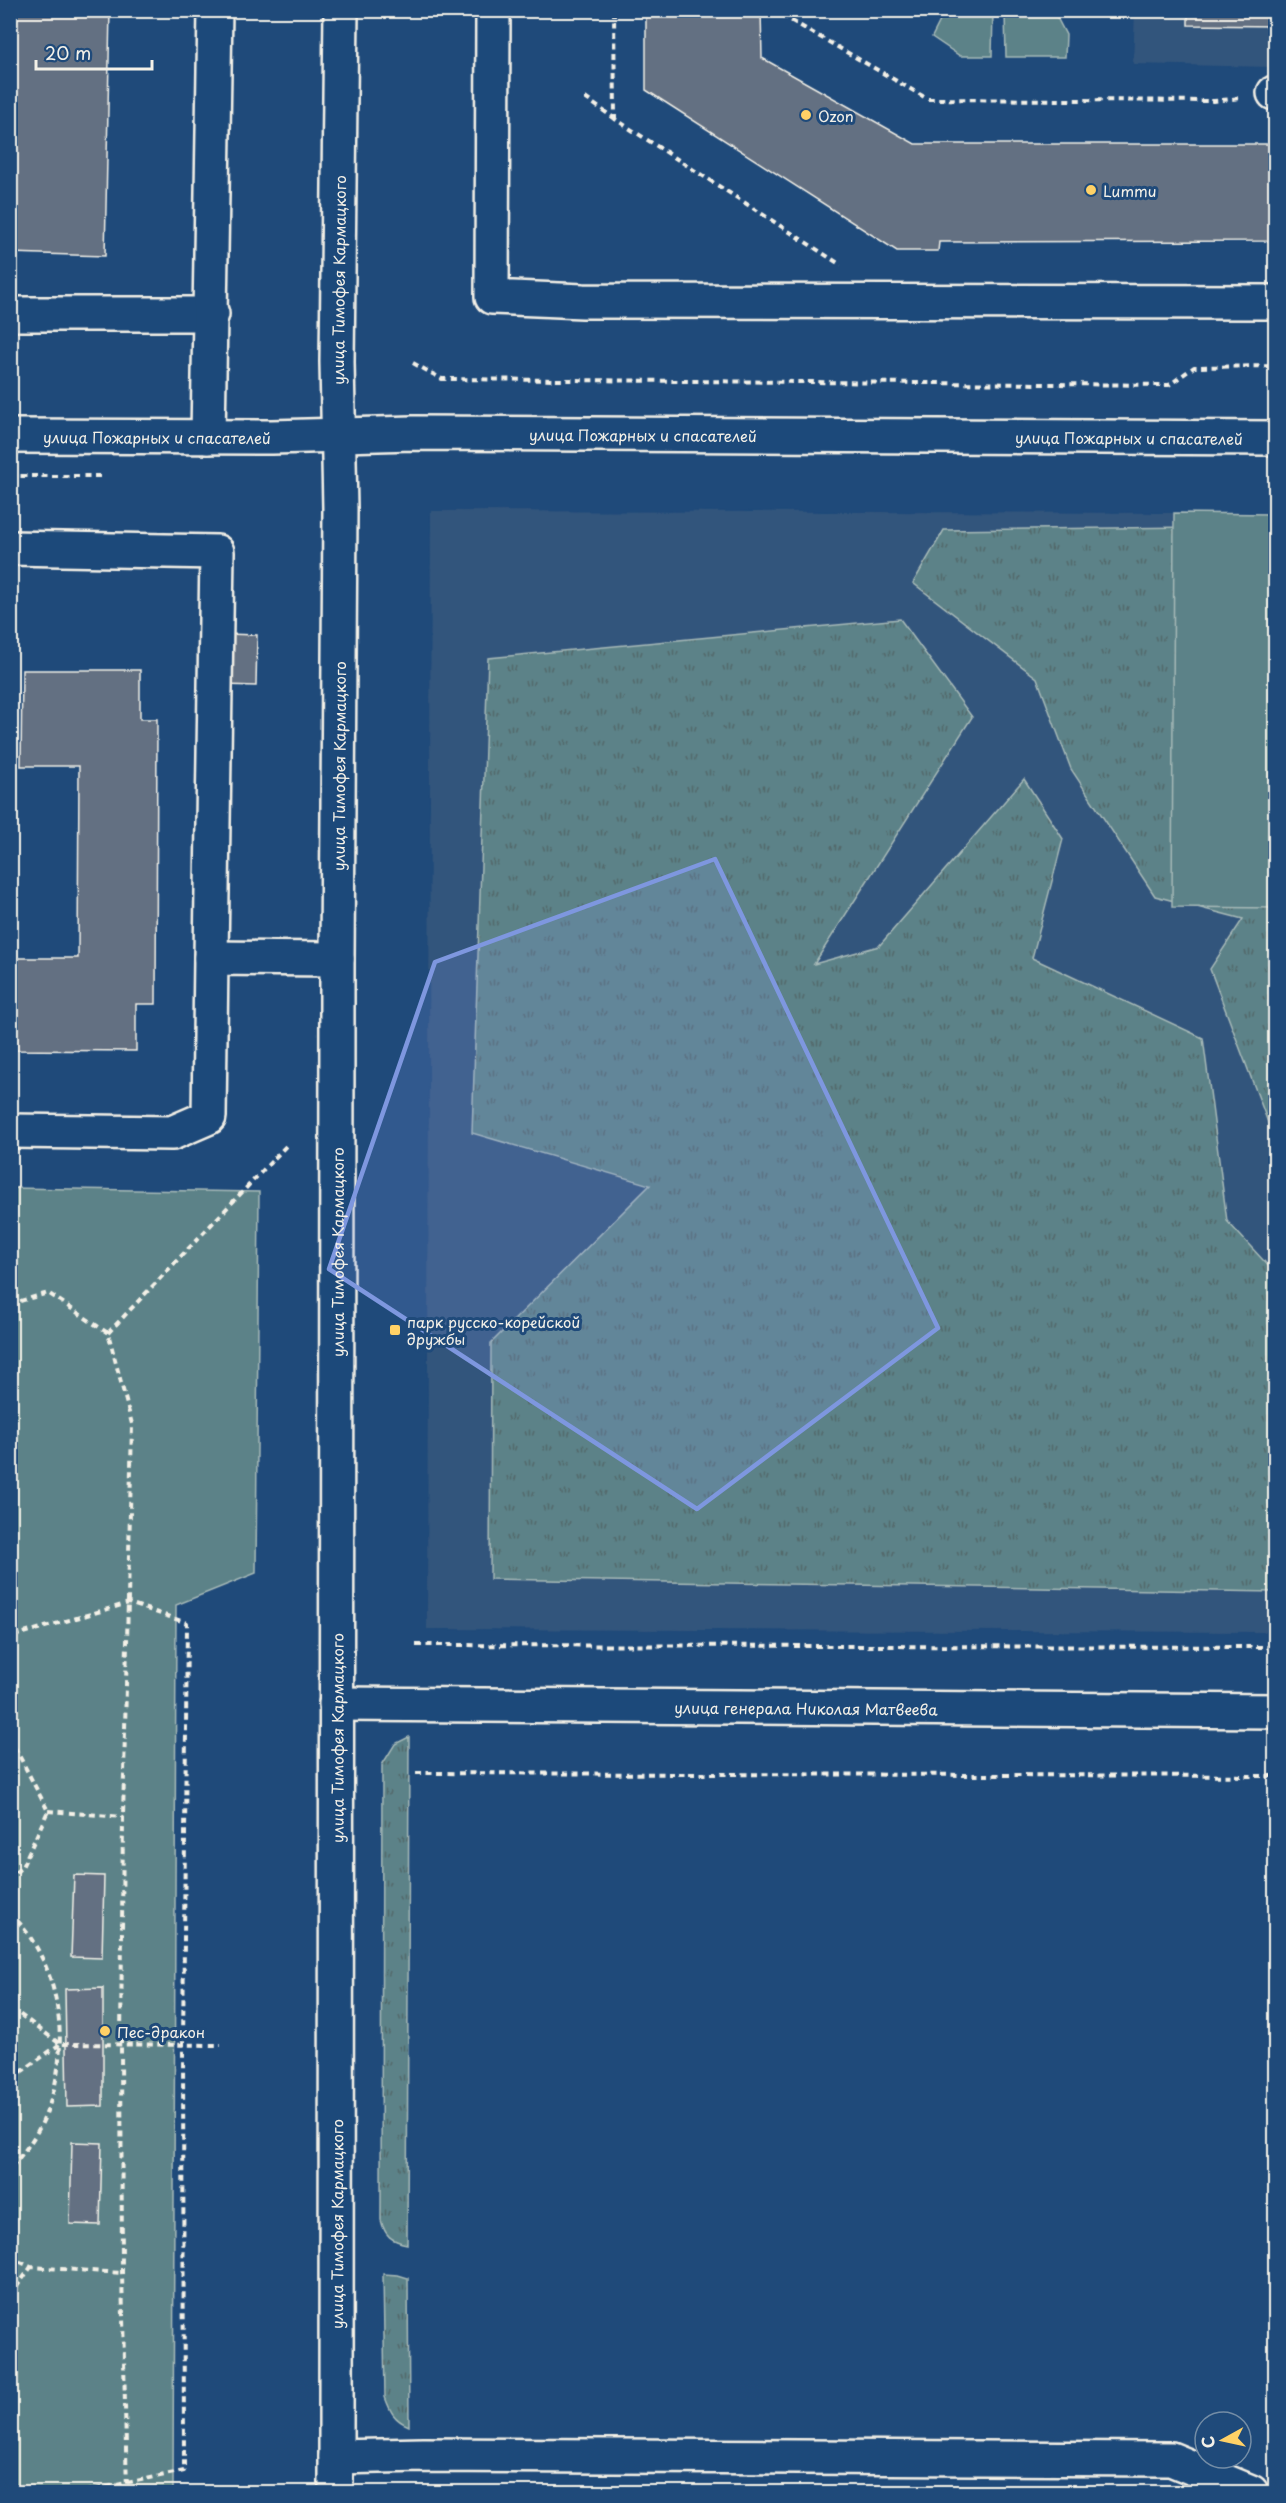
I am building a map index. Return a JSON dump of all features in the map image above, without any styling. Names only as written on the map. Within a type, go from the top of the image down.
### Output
[{"type":"street","points":[[208,437],[212,314],[215,10]]},
{"type":"street","name":"улица Тимофея Кармацкого","points":[[336,2493],[337,959],[341,10]]},
{"type":"street","points":[[493,10],[492,297],[583,301],[1275,302]]},
{"type":"street","points":[[10,314],[212,314]]},
{"type":"street","name":"улица Пожарных и спасателей","points":[[10,436],[208,437],[425,433],[1275,438]]},
{"type":"street","points":[[10,548],[218,552],[209,1117],[172,1133],[10,1131]]},
{"type":"street","points":[[211,958],[337,959]]},
{"type":"street","name":"улица генерала Николая Матвеева","points":[[336,1704],[1275,1711]]},
{"type":"street","points":[[336,2457],[435,2455],[1171,2459],[1251,2493]]},
{"type":"path","points":[[614,10],[615,119]]},
{"type":"path","points":[[773,10],[928,99],[1214,101],[1274,93]]},
{"type":"path","points":[[585,98],[848,270]]},
{"type":"path","points":[[413,363],[442,379],[1169,385],[1194,367],[1275,366]]},
{"type":"path","points":[[108,1334],[287,1145]]},
{"type":"path","points":[[10,1304],[48,1293],[108,1334],[132,1424],[123,1817],[121,2044],[122,2273],[127,2493]]},
{"type":"path","points":[[16,1635],[129,1603],[187,1623],[183,2046],[184,2471],[83,2493]]},
{"type":"path","points":[[10,1615],[16,1635],[10,1647]]},
{"type":"path","points":[[416,1645],[1275,1647]]},
{"type":"path","points":[[10,1671],[15,1678],[10,1702]]},
{"type":"path","points":[[10,1738],[48,1811]]},
{"type":"path","points":[[416,1773],[1275,1776]]},
{"type":"path","points":[[48,1811],[123,1817]]},
{"type":"path","points":[[10,1877],[22,1867],[48,1811]]},
{"type":"path","points":[[10,1912],[35,1945],[50,1976],[58,2009],[60,2044],[57,2078],[47,2111],[32,2142],[10,2169]]},
{"type":"path","points":[[10,2013],[18,2013],[60,2044]]},
{"type":"path","points":[[10,2072],[21,2072],[60,2044],[183,2046],[221,2044]]},
{"type":"path","points":[[10,2257],[31,2267],[122,2273]]},
{"type":"path","points":[[10,2296],[31,2267]]},
{"type":"highlighted area","points":[[715,859],[938,1328],[697,1509],[329,1269],[435,962]]},
{"type":"shaded area","points":[[1135,11],[1275,11],[1275,67],[1133,64]]},
{"type":"shaded area","points":[[431,511],[1174,513],[1172,907],[1275,908],[1275,1632],[427,1629]]},
{"type":"green space","points":[[945,11],[993,12],[992,56],[960,56],[932,37]]},
{"type":"green space","points":[[1005,12],[1054,12],[1066,35],[1065,57],[1006,57]]},
{"type":"green space","points":[[1174,513],[1275,514],[1275,908],[1172,907]]},
{"type":"green space","points":[[1275,526],[1275,1141],[1210,969],[1243,919],[1155,896],[1071,769],[1037,678],[913,583],[944,530]]},
{"type":"green space","points":[[900,619],[972,717],[814,964],[879,946],[1024,779],[1063,839],[1032,958],[1203,1038],[1227,1221],[1275,1273],[1275,1592],[490,1579],[491,1343],[650,1185],[472,1133],[488,658]]},
{"type":"green space","points":[[11,1188],[259,1192],[256,1573],[176,1605],[173,2492],[11,2492]]},
{"type":"green space","points":[[409,1737],[407,2244],[389,2237],[381,2220],[382,1765],[395,1744]]},
{"type":"green space","points":[[383,2274],[408,2278],[409,2426],[393,2414],[385,2397]]},
{"type":"building","points":[[10,10],[110,10],[105,256],[10,253]]},
{"type":"building","points":[[646,10],[761,10],[762,58],[915,144],[1276,144],[1276,241],[939,242],[938,251],[897,251],[646,90]]},
{"type":"building","points":[[1188,10],[1276,10],[1276,26],[1188,25]]},
{"type":"building","points":[[226,634],[257,635],[256,686],[225,685]]},
{"type":"building","points":[[22,670],[140,670],[140,719],[157,719],[156,1004],[136,1004],[136,1051],[10,1050],[10,958],[78,958],[79,766],[21,766]]},
{"type":"building","points":[[74,1875],[104,1876],[102,1958],[71,1957]]},
{"type":"building","points":[[103,1988],[103,2106],[67,2107],[65,1989]]},
{"type":"building","points":[[72,2142],[102,2143],[100,2225],[70,2224]]},
{"type":"place","name":"Ozon","points":[[806,115]]},
{"type":"place","name":"Lummu","points":[[1091,190]]},
{"type":"place","name":"парк русско-корейской дружбы","points":[[395,1330]]},
{"type":"place","name":"Пес-дракон","points":[[105,2031]]}]
